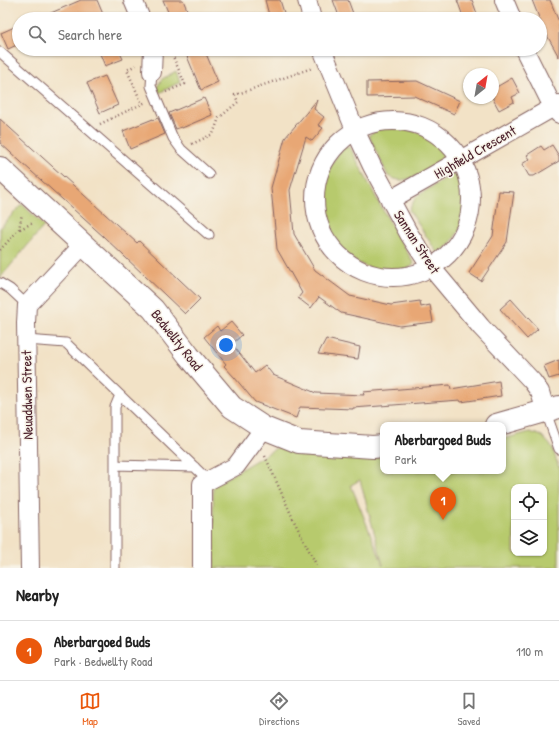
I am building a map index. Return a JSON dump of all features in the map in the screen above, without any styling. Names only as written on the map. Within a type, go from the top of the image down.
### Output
[{"type":"main road","name":"Bedwellty Road","points":[[0,168],[153,309],[189,356],[232,407],[264,428],[299,442],[380,446]]},
{"type":"main road","points":[[506,422],[553,409]]},
{"type":"street","points":[[133,0],[138,12]]},
{"type":"street","points":[[307,0],[310,12]]},
{"type":"street","points":[[504,0],[509,12]]},
{"type":"street","points":[[152,72],[153,56]]},
{"type":"street","name":"Sannan Street","points":[[325,56],[356,132],[409,234],[430,266],[481,327],[532,381],[553,409]]},
{"type":"street","points":[[528,56],[550,100],[557,108]]},
{"type":"street","name":"Highfield Crescent","points":[[390,200],[557,108]]},
{"type":"street","points":[[386,122],[407,123],[423,127],[446,142],[462,160],[470,185],[472,207],[465,234],[450,254],[438,264],[406,276],[383,277],[360,271],[340,257],[325,239],[317,215],[314,192],[321,169],[333,148],[341,140],[356,132],[371,124],[386,122]]},
{"type":"street","points":[[27,305],[83,245]]},
{"type":"street","name":"Neuaddwen Street","points":[[27,305],[26,340],[30,568]]},
{"type":"street","points":[[202,568],[202,484],[236,466],[264,428]]},
{"type":"lane","points":[[0,52],[209,235]]},
{"type":"lane","points":[[152,72],[151,86],[173,138],[181,149],[210,174]]},
{"type":"lane","points":[[0,283],[10,289],[27,305]]},
{"type":"lane","points":[[26,340],[66,342],[208,480]]},
{"type":"lane","points":[[115,568],[115,407],[120,395]]},
{"type":"lane","points":[[553,409],[559,449]]},
{"type":"lane","points":[[115,465],[195,467]]},
{"type":"path","points":[[181,149],[213,134],[219,118],[238,102],[235,95],[325,56]]},
{"type":"path","points":[[0,250],[19,229],[27,193]]},
{"type":"path","points":[[264,428],[262,451],[294,521],[318,568]]},
{"type":"green space","points":[[176,71],[180,82],[159,93],[157,87],[162,79]]},
{"type":"green space","points":[[396,127],[412,130],[433,139],[439,144],[446,157],[443,161],[432,168],[412,178],[399,180],[388,176],[369,136],[378,128]]},
{"type":"green space","points":[[350,147],[380,205],[414,264],[408,269],[402,271],[385,272],[367,267],[351,259],[338,249],[328,232],[321,210],[321,190],[328,171],[339,153],[343,148]]},
{"type":"green space","points":[[452,174],[459,176],[463,180],[465,213],[459,231],[449,245],[438,254],[409,210],[416,197]]},
{"type":"green space","points":[[22,204],[44,226],[0,278],[0,228]]},
{"type":"green space","points":[[530,432],[542,436],[552,447],[559,468],[559,568],[214,568],[213,486],[278,447],[315,458],[355,459],[380,457],[380,474],[506,474],[506,438]],"holes":[[[360,480],[383,565],[351,485]]]},
{"type":"building","points":[[81,0],[97,0],[102,12],[53,12]]},
{"type":"building","points":[[163,0],[183,0],[188,12],[168,12]]},
{"type":"building","points":[[265,0],[280,0],[284,12],[268,12]]},
{"type":"building","points":[[333,0],[348,0],[352,12],[337,12]]},
{"type":"building","points":[[457,0],[472,0],[476,12],[461,12]]},
{"type":"building","points":[[532,0],[550,0],[559,22],[559,57],[547,35],[547,12],[537,12]]},
{"type":"building","points":[[12,28],[12,47],[8,49],[1,33]]},
{"type":"building","points":[[101,56],[122,56],[123,59],[105,66]]},
{"type":"building","points":[[187,56],[207,56],[218,82],[201,90]]},
{"type":"building","points":[[105,76],[118,105],[100,113],[87,83]]},
{"type":"building","points":[[512,78],[520,93],[512,97],[514,102],[499,110],[496,104],[499,104],[499,86]]},
{"type":"building","points":[[417,81],[460,101],[454,114],[414,96],[367,97],[367,82]]},
{"type":"building","points":[[204,98],[212,115],[182,128],[176,129],[169,113]]},
{"type":"building","points":[[317,100],[314,109],[324,117],[318,125],[323,128],[312,141],[306,137],[290,190],[294,234],[315,270],[350,296],[391,305],[420,301],[421,307],[430,305],[433,322],[400,326],[341,313],[319,297],[311,308],[298,298],[302,293],[277,249],[271,188],[285,138]]},
{"type":"building","points":[[158,118],[165,134],[130,149],[123,131]]},
{"type":"building","points":[[0,119],[137,243],[139,241],[200,299],[185,314],[104,237],[0,143]]},
{"type":"building","points":[[552,145],[559,156],[559,161],[534,176],[529,176],[522,164],[530,159],[527,155],[541,146],[544,150]]},
{"type":"building","points":[[499,191],[514,192],[507,242],[481,281],[469,273],[493,236]]},
{"type":"building","points":[[511,299],[538,329],[527,339],[500,309]]},
{"type":"building","points":[[231,322],[242,335],[232,344],[255,373],[265,365],[273,375],[316,393],[364,395],[363,392],[450,385],[451,389],[499,381],[501,396],[461,402],[460,400],[353,409],[300,407],[296,418],[255,402],[224,366],[226,364],[204,337],[217,326],[220,331]]},
{"type":"building","points":[[326,339],[360,347],[358,359],[318,354]]},
{"type":"building","points":[[559,360],[559,376],[549,379],[544,366]]},
{"type":"place","name":"Aberbargoed Buds","points":[[443,520]]}]
